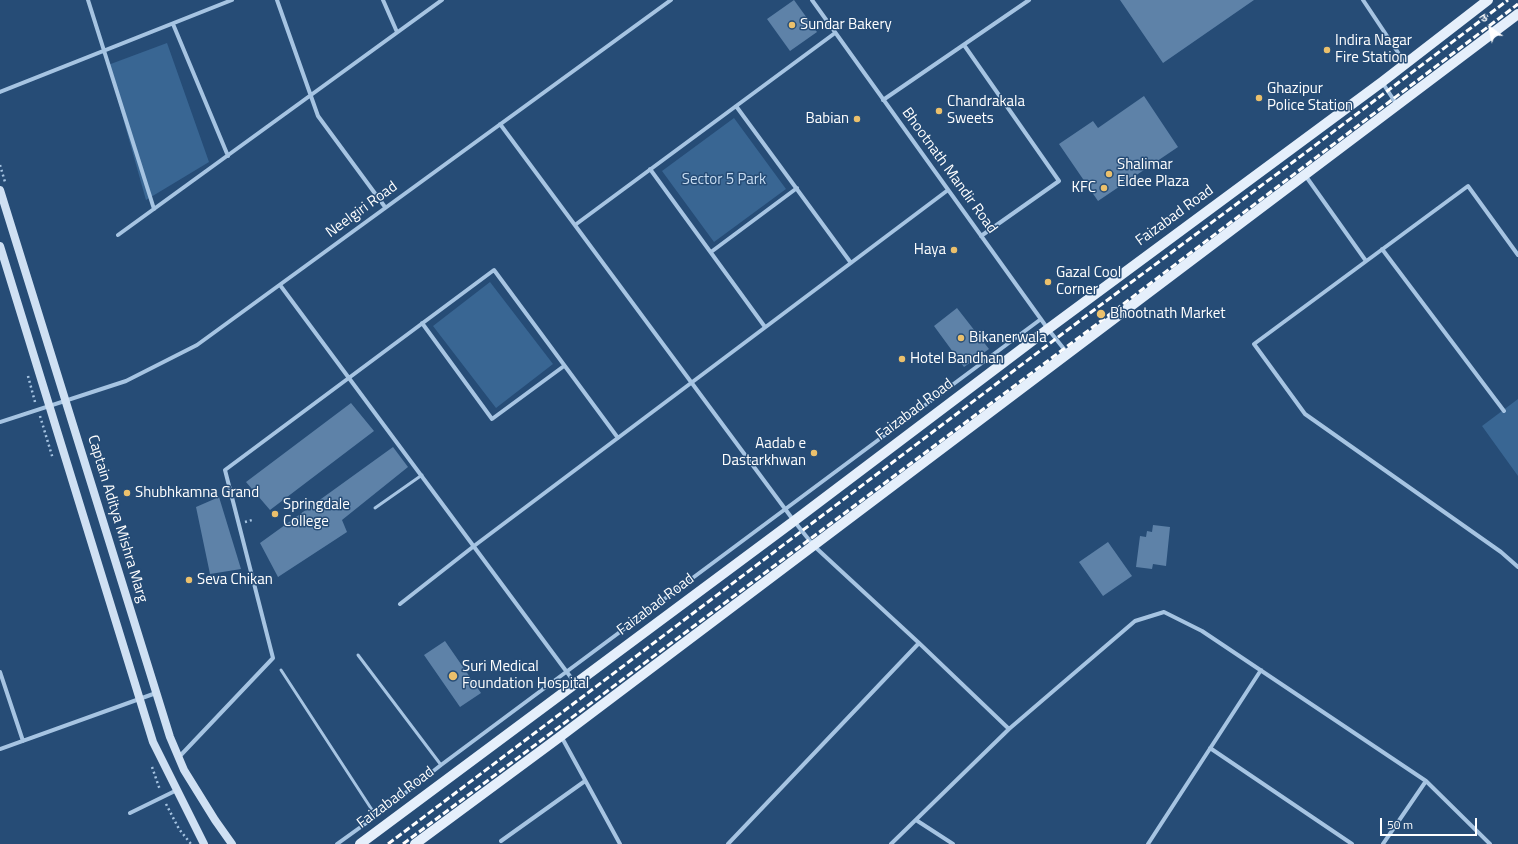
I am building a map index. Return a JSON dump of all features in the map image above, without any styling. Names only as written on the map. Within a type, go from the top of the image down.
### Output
[{"type":"main road","name":"Faizabad Road","points":[[360,844],[794,521],[1048,329],[1382,82],[1488,0]]},
{"type":"main road","points":[[414,844],[561,736],[814,546],[1518,14]]},
{"type":"street","points":[[88,0],[154,209]]},
{"type":"street","points":[[0,92],[232,0]]},
{"type":"street","points":[[277,0],[318,116],[385,207]]},
{"type":"street","points":[[382,0],[398,32]]},
{"type":"street","points":[[118,235],[442,0]]},
{"type":"street","name":"Neelgiri Road","points":[[0,422],[66,402],[126,381],[197,345],[670,0]]},
{"type":"street","name":"Bhootnath Mandir Road","points":[[812,0],[1048,329],[1068,354]]},
{"type":"street","points":[[883,100],[1029,0]]},
{"type":"street","points":[[1363,0],[1406,64]]},
{"type":"street","points":[[173,24],[228,156]]},
{"type":"street","points":[[575,225],[835,33]]},
{"type":"street","points":[[964,45],[1059,181],[981,236]]},
{"type":"street","points":[[1382,82],[1398,105]]},
{"type":"street","points":[[736,106],[851,262]]},
{"type":"street","points":[[500,124],[814,546],[1009,728]]},
{"type":"street","points":[[650,169],[765,327]]},
{"type":"street","points":[[1305,175],[1366,261]]},
{"type":"street","points":[[1518,255],[1468,186],[1254,344],[1306,414],[1501,552],[1518,567]]},
{"type":"street","points":[[711,252],[797,188]]},
{"type":"street","name":"Captain Aditya Mishra Marg","points":[[0,190],[170,737],[184,770],[215,820],[232,844]]},
{"type":"street","points":[[400,604],[474,546],[948,190]]},
{"type":"street","name":"Captain Aditya Mishra Marg","points":[[0,246],[153,742],[204,844]]},
{"type":"street","points":[[1382,249],[1504,411]]},
{"type":"street","points":[[179,758],[273,658],[225,470],[494,270],[618,438]]},
{"type":"street","points":[[280,285],[350,377],[576,683]]},
{"type":"street","points":[[337,844],[1041,319]]},
{"type":"street","points":[[422,323],[492,419],[564,366]]},
{"type":"street","points":[[891,844],[1009,728],[1135,620],[1164,612],[1202,631],[1426,781],[1490,844]]},
{"type":"street","points":[[728,844],[919,643]]},
{"type":"street","points":[[1148,844],[1261,670]]},
{"type":"street","points":[[0,672],[23,741]]},
{"type":"street","points":[[0,749],[156,693]]},
{"type":"street","points":[[561,736],[620,844]]},
{"type":"street","points":[[1210,748],[1352,844]]},
{"type":"street","points":[[501,841],[586,781]]},
{"type":"street","points":[[1383,844],[1426,781]]},
{"type":"street","points":[[130,813],[177,790]]},
{"type":"street","points":[[916,820],[953,844]]},
{"type":"lane","points":[[375,508],[422,475]]},
{"type":"lane","points":[[358,655],[441,765]]},
{"type":"lane","points":[[281,670],[376,816]]},
{"type":"green space","points":[[167,43],[209,162],[146,200],[108,65]]},
{"type":"green space","name":"Sector 5 Park","points":[[734,118],[786,189],[714,242],[662,171]]},
{"type":"green space","points":[[490,282],[553,364],[496,408],[433,326]]},
{"type":"green space","points":[[1518,399],[1518,476],[1482,426]]},
{"type":"building","name":"Sundar Bakery","points":[[794,0],[817,32],[790,51],[767,19]]},
{"type":"building","points":[[1120,0],[1254,0],[1163,63]]},
{"type":"building","name":"Shalimar Eldee Plaza","points":[[1144,96],[1178,147],[1098,201],[1059,144],[1093,121],[1098,128]]},
{"type":"building","name":"Bikanerwala","points":[[957,308],[989,349],[964,367],[934,326]]},
{"type":"building","points":[[351,403],[374,431],[270,510],[246,482]]},
{"type":"building","points":[[393,447],[408,467],[342,520],[347,532],[278,577],[260,543]]},
{"type":"building","points":[[219,497],[241,569],[210,574],[196,507]]},
{"type":"building","points":[[1153,525],[1170,527],[1166,566],[1153,564],[1152,569],[1136,567],[1140,536],[1146,537],[1147,531],[1152,532]]},
{"type":"building","points":[[1108,542],[1132,576],[1103,596],[1079,562]]},
{"type":"building","points":[[445,641],[481,693],[460,707],[424,655]]},
{"type":"railway","points":[[388,844],[1090,313],[1508,0]]},
{"type":"railway","points":[[403,844],[1097,324],[1518,4]]},
{"type":"place","name":"Sundar Bakery","points":[[792,25]]},
{"type":"place","name":"Indira Nagar Fire Station","points":[[1327,50]]},
{"type":"place","name":"Ghazipur Police Station","points":[[1259,98]]},
{"type":"place","name":"Chandrakala Sweets","points":[[939,111]]},
{"type":"place","name":"Babian","points":[[857,119]]},
{"type":"place","name":"Shalimar Eldee Plaza","points":[[1109,174]]},
{"type":"place","name":"KFC","points":[[1104,188]]},
{"type":"place","name":"Haya","points":[[954,250]]},
{"type":"place","name":"Gazal Cool Corner","points":[[1048,282]]},
{"type":"place","name":"Bhootnath Market","points":[[1101,314]]},
{"type":"place","name":"Bikanerwala","points":[[961,338]]},
{"type":"place","name":"Hotel Bandhan","points":[[902,359]]},
{"type":"place","name":"Aadab e Dastarkhwan","points":[[814,453]]},
{"type":"place","name":"Shubhkamna Grand","points":[[127,493]]},
{"type":"place","name":"Springdale College","points":[[275,514]]},
{"type":"place","name":"Seva Chikan","points":[[189,580]]},
{"type":"place","name":"Suri Medical Foundation Hospital","points":[[453,676]]}]
